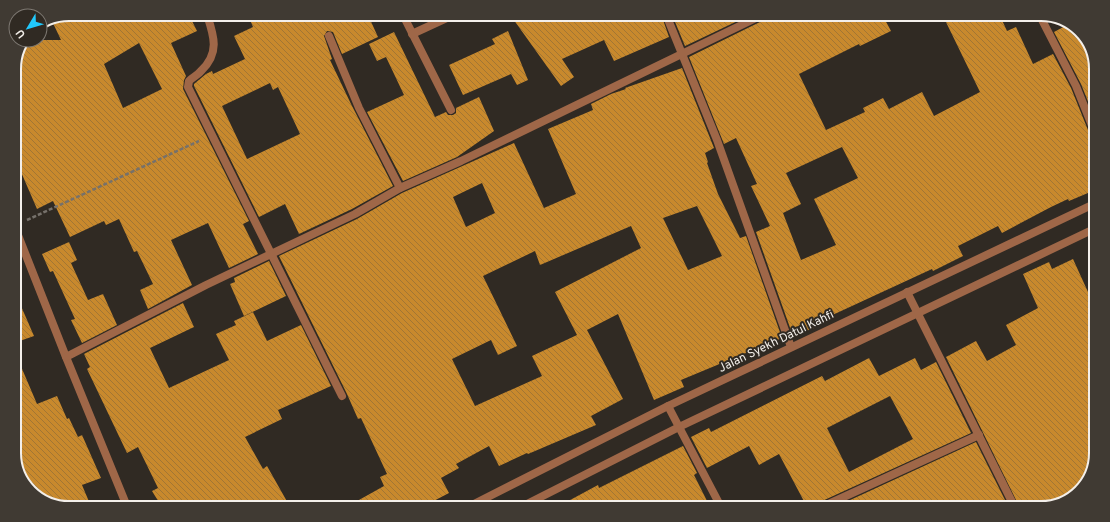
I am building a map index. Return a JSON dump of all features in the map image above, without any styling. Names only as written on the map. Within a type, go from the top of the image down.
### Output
[{"type":"street","points":[[209,21],[214,36],[214,52],[209,63],[201,72],[189,81],[188,86],[342,396]]},
{"type":"street","points":[[406,21],[451,110]]},
{"type":"street","points":[[412,34],[440,21]]},
{"type":"street","points":[[669,21],[720,147],[790,347]]},
{"type":"street","points":[[66,357],[206,285],[355,214],[400,188],[461,161],[750,21]]},
{"type":"street","points":[[1043,21],[1076,86],[1089,118]]},
{"type":"street","points":[[329,36],[359,108],[400,188]]},
{"type":"street","name":"Jalan Syekh Datul Kahfi","points":[[480,501],[668,406],[1089,206]]},
{"type":"street","points":[[533,501],[679,427],[1089,231]]},
{"type":"street","points":[[21,244],[125,501]]},
{"type":"street","points":[[907,292],[1012,501]]},
{"type":"street","points":[[668,406],[718,501]]},
{"type":"street","points":[[835,501],[979,435]]},
{"type":"path","points":[[21,223],[212,136]]},
{"type":"building","points":[[63,21],[192,21],[197,31],[171,43],[186,76],[183,89],[249,221],[243,224],[258,254],[229,268],[208,223],[171,240],[192,285],[148,309],[140,290],[153,284],[137,251],[134,252],[119,219],[106,225],[104,221],[70,237],[53,201],[37,209],[21,172],[21,66],[26,48],[48,48],[48,40],[61,40],[54,24]],"holes":[[[139,43],[162,89],[123,108],[104,64]]]},
{"type":"building","points":[[250,21],[371,21],[378,37],[342,54],[333,32],[327,31],[324,36],[332,59],[330,60],[393,186],[352,209],[299,234],[285,204],[259,217],[194,86],[194,84],[206,74],[212,71],[213,74],[245,59],[234,36],[253,27]],"holes":[[[270,83],[273,90],[278,87],[300,134],[247,159],[222,106]]]},
{"type":"building","points":[[515,21],[663,21],[669,37],[614,61],[604,40],[562,59],[574,77],[561,86]]},
{"type":"building","points":[[675,21],[738,21],[685,46]]},
{"type":"building","points":[[761,21],[886,21],[891,31],[860,46],[859,44],[799,74],[826,130],[865,112],[863,108],[883,98],[889,109],[922,92],[934,116],[980,92],[945,21],[1002,21],[1007,31],[1016,27],[1033,64],[1053,54],[1071,88],[1089,133],[1089,193],[1069,201],[1068,199],[1002,233],[998,226],[958,246],[963,256],[933,271],[932,269],[813,324],[814,328],[793,336],[756,232],[770,226],[751,186],[757,184],[736,138],[724,144],[689,57]],"holes":[[[842,147],[858,178],[814,199],[836,245],[801,260],[783,213],[801,204],[786,173]]]},
{"type":"building","points":[[1063,27],[1068,29],[1077,37],[1084,48],[1089,66],[1089,104],[1081,84],[1054,32]]},
{"type":"building","points":[[508,31],[528,80],[517,85],[511,74],[463,95],[449,65],[495,44],[492,39]]},
{"type":"building","points":[[394,32],[435,117],[446,112],[448,115],[453,115],[456,113],[456,108],[479,97],[494,131],[457,157],[403,181],[367,112],[404,95],[386,57],[377,61],[369,44]]},
{"type":"building","points":[[682,68],[714,148],[705,153],[718,194],[740,238],[746,236],[782,338],[681,380],[684,387],[654,400],[618,314],[587,330],[623,399],[591,416],[596,425],[499,466],[489,446],[456,464],[459,468],[441,478],[449,493],[434,501],[357,501],[384,486],[380,477],[387,474],[361,418],[358,419],[279,256],[357,219],[402,193],[514,143],[544,208],[576,194],[548,129],[593,110],[591,104],[611,94],[626,89],[625,88]],"holes":[[[482,183],[495,213],[466,227],[453,197]],[[697,206],[722,256],[688,270],[663,218]],[[631,226],[641,248],[555,292],[577,335],[532,356],[542,376],[475,406],[452,359],[491,340],[498,355],[517,346],[483,276],[535,251],[540,265]]]},
{"type":"building","points":[[69,242],[77,260],[71,263],[88,300],[103,294],[117,325],[82,343],[71,320],[75,319],[53,271],[50,272],[42,254]]},
{"type":"building","points":[[1073,259],[1089,292],[1088,462],[1081,480],[1068,493],[1047,501],[1017,501],[946,357],[976,341],[987,361],[1016,345],[1006,325],[1038,308],[1023,274],[1049,262],[1052,269]]},
{"type":"building","points":[[269,261],[286,296],[244,316],[230,284],[235,282],[234,278]]},
{"type":"building","points":[[183,303],[194,327],[150,348],[169,388],[229,360],[216,334],[236,325],[234,321],[253,312],[267,341],[301,325],[331,386],[278,410],[282,419],[245,437],[263,469],[267,466],[287,501],[158,501],[152,491],[158,488],[138,447],[127,453],[87,369],[90,367],[84,354]]},
{"type":"building","points":[[21,306],[34,336],[21,341]]},
{"type":"building","points":[[869,358],[879,376],[915,358],[921,370],[936,362],[971,433],[822,501],[804,501],[779,454],[759,465],[749,446],[707,468],[691,437],[709,428],[711,432],[822,376],[825,381]],"holes":[[[890,396],[913,439],[849,472],[827,428]]]},
{"type":"building","points":[[21,366],[37,404],[57,396],[67,419],[69,418],[78,437],[82,435],[101,478],[82,485],[89,501],[60,500],[45,495],[29,480],[21,456]]},
{"type":"building","points":[[976,442],[1006,501],[848,501]]},
{"type":"building","points":[[683,446],[697,473],[694,475],[707,501],[568,501],[598,485],[599,488]]}]
